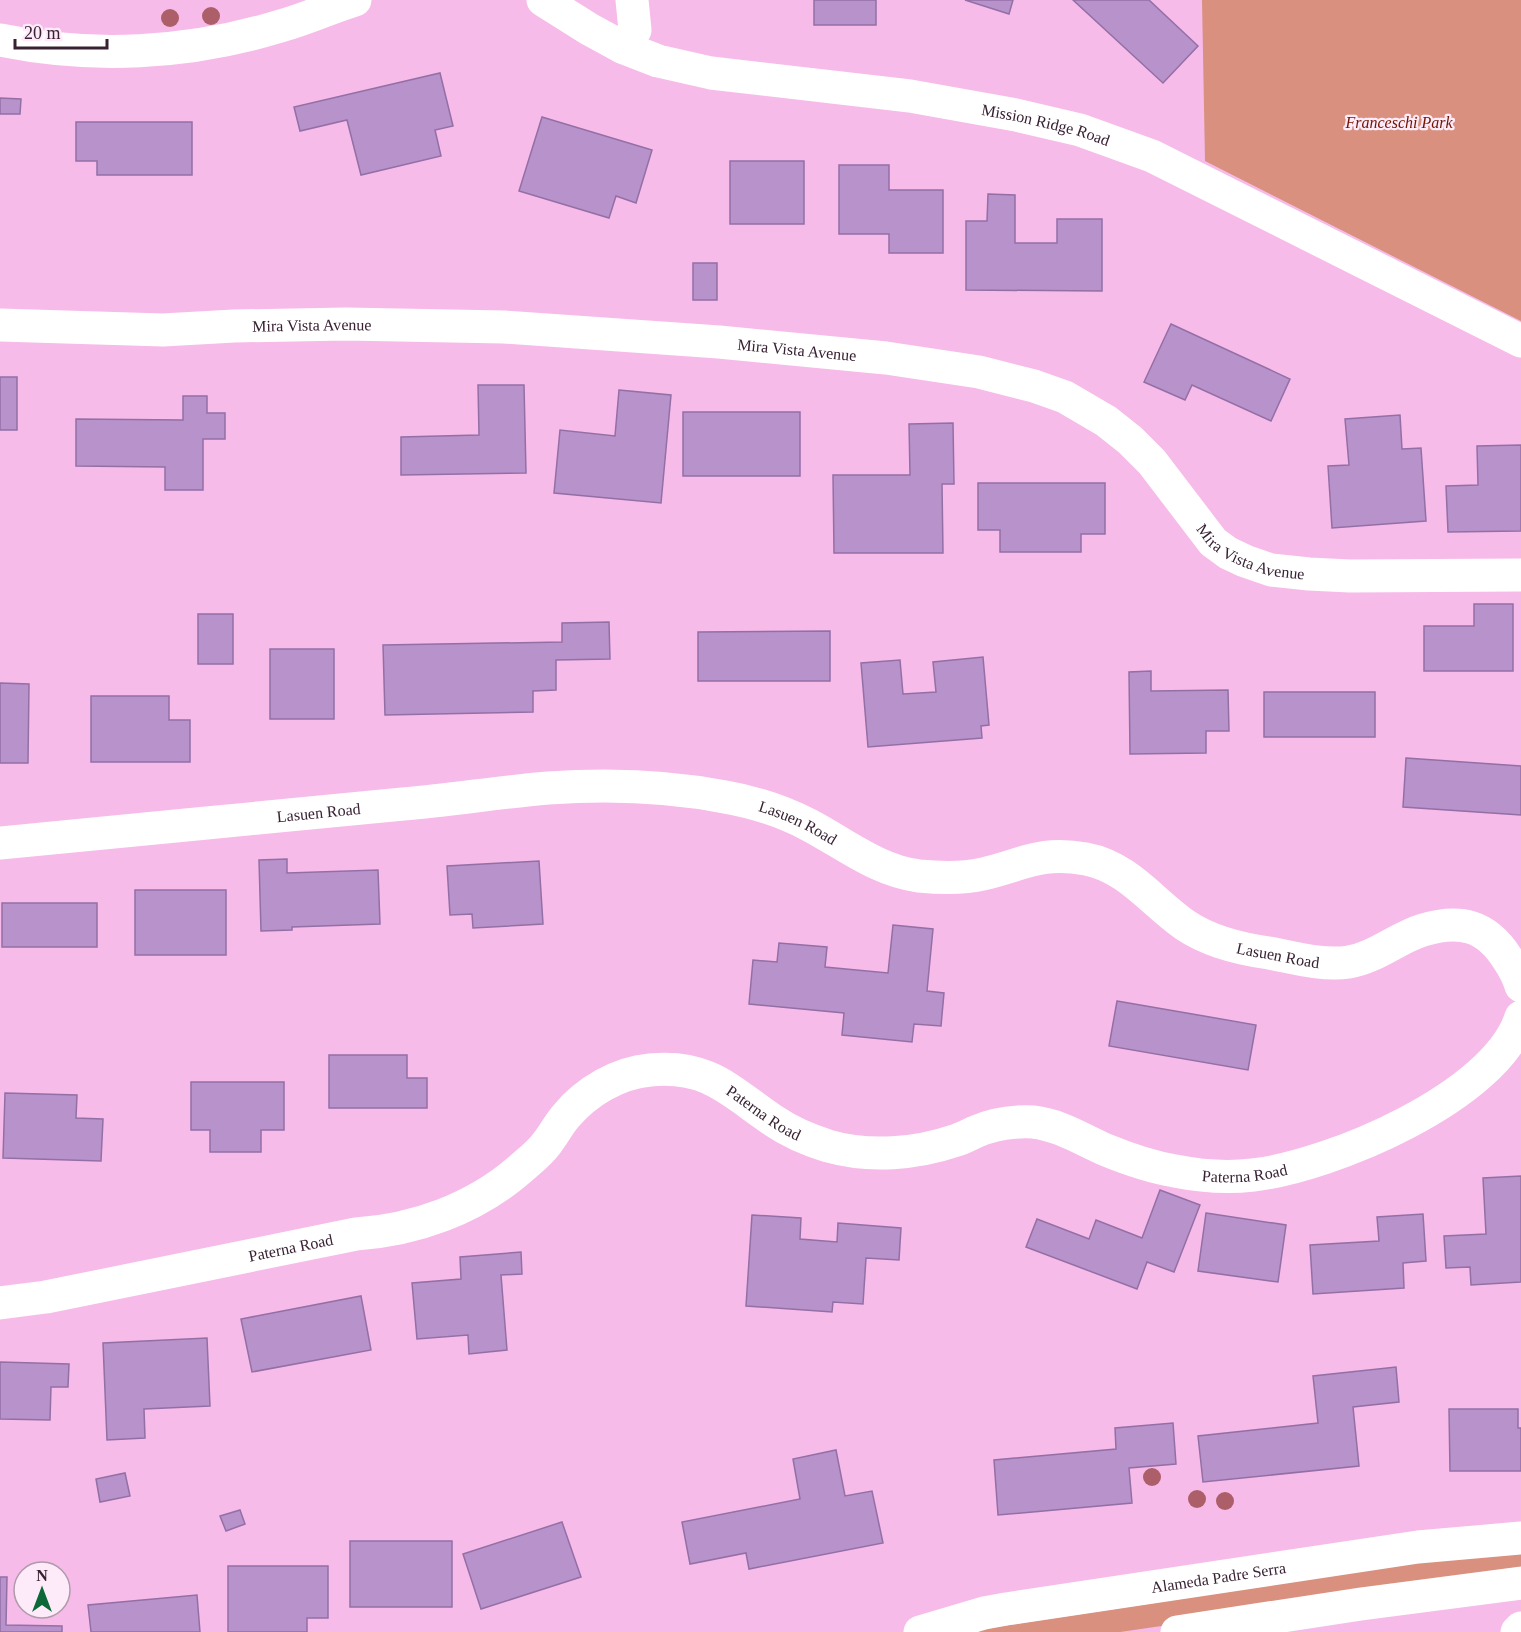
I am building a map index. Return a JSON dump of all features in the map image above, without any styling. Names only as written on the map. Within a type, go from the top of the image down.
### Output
[{"type":"street","points":[[0,40],[21,45],[101,52],[161,50],[220,42],[278,27],[355,0]]},
{"type":"street","name":"Mission Ridge Road","points":[[543,0],[622,47],[658,61],[711,73],[910,96],[1016,115],[1080,130],[1152,156],[1521,341]]},
{"type":"street","points":[[622,47],[635,30],[632,0]]},
{"type":"street","name":"Mira Vista Avenue","points":[[0,325],[163,330],[346,324],[504,327],[720,342],[886,358],[979,372],[1034,386],[1065,397],[1106,421],[1152,462],[1213,542],[1228,553],[1245,561],[1271,570],[1309,574],[1350,576],[1521,575]]},
{"type":"street","name":"Lasuen Road","points":[[0,843],[466,798],[546,788],[651,788],[727,797],[775,810],[806,824],[880,866],[913,875],[948,879],[981,874],[1045,856],[1089,860],[1108,866],[1127,876],[1186,926],[1239,948],[1329,963],[1347,962],[1382,951],[1422,930],[1450,925],[1470,926],[1485,933],[1498,944],[1518,975],[1521,986]]},
{"type":"street","name":"Paterna Road","points":[[0,1303],[46,1298],[356,1234],[395,1229],[441,1216],[485,1194],[517,1172],[546,1146],[572,1110],[594,1090],[621,1077],[649,1070],[689,1072],[708,1077],[725,1085],[776,1123],[802,1136],[829,1146],[858,1152],[916,1151],[959,1140],[995,1125],[1032,1122],[1069,1131],[1104,1149],[1139,1163],[1177,1172],[1216,1176],[1254,1175],[1322,1159],[1358,1146],[1417,1118],[1472,1080],[1501,1054],[1521,1017]]},
{"type":"street","name":"Alameda Padre Serra","points":[[920,1632],[984,1613],[1016,1607],[1418,1547],[1521,1538]]},
{"type":"street","points":[[1177,1632],[1394,1599],[1521,1584]]},
{"type":"street","points":[[1517,1632],[1521,1628]]},
{"type":"green space","name":"Franceschi Park","points":[[1202,0],[1521,0],[1521,321],[1205,161]]},
{"type":"green space","points":[[1521,1547],[1521,1574],[1120,1632],[976,1632],[977,1630]]},
{"type":"building","points":[[814,0],[876,0],[876,25],[814,25]]},
{"type":"building","points":[[965,0],[1013,0],[1009,14]]},
{"type":"building","points":[[1073,0],[1149,0],[1198,46],[1163,83]]},
{"type":"building","points":[[440,73],[453,126],[435,130],[441,156],[361,175],[347,120],[300,131],[294,107]]},
{"type":"building","points":[[0,98],[21,99],[20,114],[0,114]]},
{"type":"building","points":[[542,117],[652,150],[636,203],[616,196],[609,218],[519,191]]},
{"type":"building","points":[[76,122],[192,122],[192,175],[97,175],[97,161],[76,161]]},
{"type":"building","points":[[730,161],[804,161],[804,224],[730,224]]},
{"type":"building","points":[[839,165],[889,165],[889,190],[943,190],[943,253],[889,253],[889,234],[839,234]]},
{"type":"building","points":[[988,194],[1015,195],[1015,243],[1057,243],[1057,219],[1102,219],[1102,291],[966,290],[966,221],[987,221]]},
{"type":"building","points":[[693,263],[717,263],[717,300],[693,300]]},
{"type":"building","points":[[1171,324],[1290,379],[1271,421],[1192,385],[1185,400],[1144,382]]},
{"type":"building","points":[[0,377],[17,377],[17,430],[0,430]]},
{"type":"building","points":[[478,385],[524,385],[526,473],[401,475],[401,437],[479,435]]},
{"type":"building","points":[[619,390],[671,395],[661,503],[554,493],[560,430],[615,436]]},
{"type":"building","points":[[183,396],[207,396],[207,413],[225,413],[225,439],[203,439],[203,490],[165,490],[165,467],[76,466],[76,419],[183,420]]},
{"type":"building","points":[[683,412],[800,412],[800,476],[683,476]]},
{"type":"building","points":[[1400,415],[1402,449],[1421,448],[1426,521],[1332,528],[1328,466],[1349,465],[1345,419]]},
{"type":"building","points":[[953,423],[954,484],[942,484],[943,553],[834,553],[833,475],[910,475],[909,424]]},
{"type":"building","points":[[1521,445],[1521,531],[1448,532],[1446,486],[1478,485],[1477,446]]},
{"type":"building","points":[[978,483],[1105,483],[1105,534],[1081,534],[1081,552],[1000,552],[1000,530],[978,530]]},
{"type":"building","points":[[1474,604],[1513,604],[1513,671],[1424,671],[1424,626],[1474,626]]},
{"type":"building","points":[[198,614],[233,614],[233,664],[198,664]]},
{"type":"building","points":[[609,622],[610,659],[556,660],[556,690],[533,691],[533,712],[385,715],[383,645],[562,642],[562,623]]},
{"type":"building","points":[[830,631],[830,681],[698,681],[698,632]]},
{"type":"building","points":[[270,649],[334,649],[334,719],[270,719]]},
{"type":"building","points":[[983,657],[989,725],[981,726],[982,738],[868,747],[861,663],[900,660],[903,694],[936,692],[933,662]]},
{"type":"building","points":[[1151,671],[1151,691],[1228,690],[1229,731],[1206,731],[1206,753],[1130,754],[1129,672]]},
{"type":"building","points":[[0,683],[29,684],[28,763],[0,763]]},
{"type":"building","points":[[1264,692],[1375,692],[1375,737],[1264,737]]},
{"type":"building","points":[[91,696],[169,696],[169,720],[190,720],[190,762],[91,762]]},
{"type":"building","points":[[1406,758],[1521,766],[1521,815],[1403,807]]},
{"type":"building","points":[[287,859],[287,873],[378,870],[380,924],[292,927],[292,930],[261,931],[259,860]]},
{"type":"building","points":[[539,861],[543,924],[473,928],[472,914],[450,915],[447,866]]},
{"type":"building","points":[[135,890],[226,890],[226,955],[135,955]]},
{"type":"building","points":[[2,903],[97,903],[97,947],[2,947]]},
{"type":"building","points":[[893,925],[933,929],[927,991],[944,993],[941,1026],[914,1024],[912,1042],[842,1035],[844,1013],[749,1004],[753,960],[777,962],[779,943],[827,947],[825,967],[888,973]]},
{"type":"building","points":[[1117,1001],[1256,1025],[1248,1070],[1109,1046]]},
{"type":"building","points":[[329,1055],[407,1055],[407,1078],[427,1078],[427,1108],[329,1108]]},
{"type":"building","points":[[191,1082],[284,1082],[284,1130],[261,1130],[261,1152],[210,1152],[210,1130],[191,1130]]},
{"type":"building","points":[[5,1093],[77,1095],[76,1118],[103,1119],[101,1161],[3,1158]]},
{"type":"building","points":[[1521,1176],[1521,1282],[1471,1285],[1470,1267],[1446,1268],[1444,1236],[1486,1234],[1483,1178]]},
{"type":"building","points":[[1160,1190],[1200,1205],[1174,1272],[1147,1262],[1137,1289],[1026,1247],[1037,1219],[1089,1239],[1096,1220],[1142,1238]]},
{"type":"building","points":[[1206,1213],[1286,1225],[1278,1282],[1198,1271]]},
{"type":"building","points":[[1423,1214],[1426,1261],[1403,1263],[1404,1288],[1313,1294],[1310,1245],[1379,1241],[1377,1217]]},
{"type":"building","points":[[752,1215],[801,1218],[800,1239],[837,1242],[838,1223],[901,1228],[899,1260],[866,1258],[863,1304],[833,1302],[832,1312],[746,1306]]},
{"type":"building","points":[[521,1252],[522,1274],[501,1275],[507,1350],[469,1354],[468,1335],[417,1339],[412,1283],[461,1279],[460,1257]]},
{"type":"building","points":[[361,1296],[371,1350],[252,1372],[241,1319]]},
{"type":"building","points":[[207,1338],[210,1406],[144,1409],[145,1438],[107,1440],[103,1343]]},
{"type":"building","points":[[0,1362],[69,1364],[68,1387],[51,1387],[50,1420],[0,1419]]},
{"type":"building","points":[[1396,1367],[1399,1402],[1353,1407],[1359,1466],[1203,1482],[1198,1436],[1318,1423],[1313,1376]]},
{"type":"building","points":[[1449,1409],[1518,1409],[1518,1428],[1521,1428],[1521,1471],[1450,1471]]},
{"type":"building","points":[[1173,1423],[1176,1464],[1129,1468],[1132,1503],[998,1515],[994,1460],[1116,1449],[1115,1428]]},
{"type":"building","points":[[836,1450],[845,1496],[872,1491],[883,1543],[749,1569],[746,1553],[690,1564],[682,1522],[800,1499],[793,1459]]},
{"type":"building","points":[[125,1473],[130,1496],[100,1502],[96,1479]]},
{"type":"building","points":[[240,1510],[245,1524],[226,1531],[220,1516]]},
{"type":"building","points":[[562,1522],[581,1577],[481,1609],[463,1554]]},
{"type":"building","points":[[350,1541],[452,1541],[452,1607],[350,1607]]},
{"type":"building","points":[[228,1566],[328,1566],[328,1618],[307,1618],[307,1632],[228,1632]]},
{"type":"building","points":[[0,1577],[7,1577],[6,1625],[62,1626],[62,1632],[0,1632]]},
{"type":"building","points":[[197,1595],[200,1632],[91,1632],[88,1605]]}]
